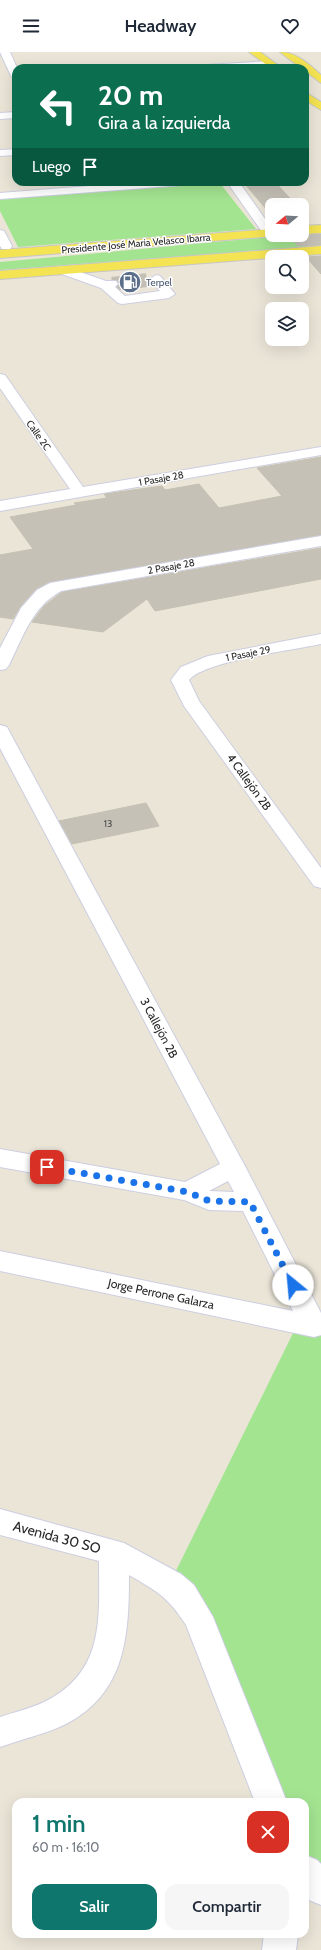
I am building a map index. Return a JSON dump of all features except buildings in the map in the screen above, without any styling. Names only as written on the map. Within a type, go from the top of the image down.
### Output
[{"type":"main road","points":[[254,52],[271,64]]},
{"type":"main road","points":[[285,52],[302,64]]},
{"type":"main road","points":[[310,70],[321,75]]},
{"type":"main road","points":[[310,70],[321,80]]},
{"type":"main road","points":[[309,86],[321,94]]},
{"type":"main road","points":[[309,98],[321,107]]},
{"type":"main road","points":[[309,230],[321,229]]},
{"type":"main road","name":"Presidente José Maria Velasco Ibarra","points":[[3,250],[265,233]]},
{"type":"main road","name":"Presidente José Maria Velasco Ibarra","points":[[0,275],[321,250]]},
{"type":"street","points":[[5,52],[12,67]]},
{"type":"street","points":[[5,80],[12,80]]},
{"type":"street","points":[[0,116],[12,115]]},
{"type":"street","points":[[0,153],[12,152]]},
{"type":"street","points":[[0,196],[131,186]]},
{"type":"street","points":[[236,186],[265,225]]},
{"type":"street","points":[[0,234],[3,250]]},
{"type":"street","points":[[63,270],[112,288],[122,300],[169,294],[155,283],[167,262]]},
{"type":"street","name":"Calle 2C","points":[[0,378],[79,492]]},
{"type":"street","name":"1 Pasaje 28","points":[[0,506],[321,450]]},
{"type":"street","name":"2 Pasaje 28","points":[[0,665],[29,608],[43,594],[56,587],[321,541]]},
{"type":"street","name":"1 Pasaje 29","points":[[180,680],[187,671],[214,660],[321,639]]},
{"type":"street","name":"4 Callejón 2B","points":[[180,680],[190,702],[321,882]]},
{"type":"street","name":"3 Callejón 2B","points":[[0,731],[234,1168],[250,1202],[318,1325]]},
{"type":"street","points":[[0,1158],[188,1192],[209,1201],[250,1202]]},
{"type":"street","points":[[188,1192],[212,1178],[234,1168]]},
{"type":"street","name":"Jorge Perrone Galarza","points":[[0,1261],[318,1325]]},
{"type":"street","name":"Avenida 30 SO","points":[[0,1522],[114,1552],[170,1583],[183,1595],[198,1617],[268,1798]]},
{"type":"street","points":[[0,1732],[56,1713],[77,1700],[95,1682],[105,1664],[113,1628],[114,1552]]},
{"type":"street","points":[[309,1876],[321,1888]]},
{"type":"street","points":[[279,1950],[280,1938]]},
{"type":"green space","points":[[167,186],[222,186],[256,229],[18,247],[0,211],[0,199]]},
{"type":"green space","points":[[321,233],[321,246],[0,270],[0,262],[265,238],[265,242],[309,242],[309,234]]},
{"type":"green space","points":[[321,1316],[321,1877],[309,1870],[309,1798],[269,1798],[170,1583],[298,1323]]},
{"type":"tunnel","points":[[112,284],[148,280]]},
{"type":"place","name":"Terpel","points":[[130,282]]},
{"type":"route","points":[[47,1167],[188,1192],[209,1201],[250,1202],[293,1285]]}]
